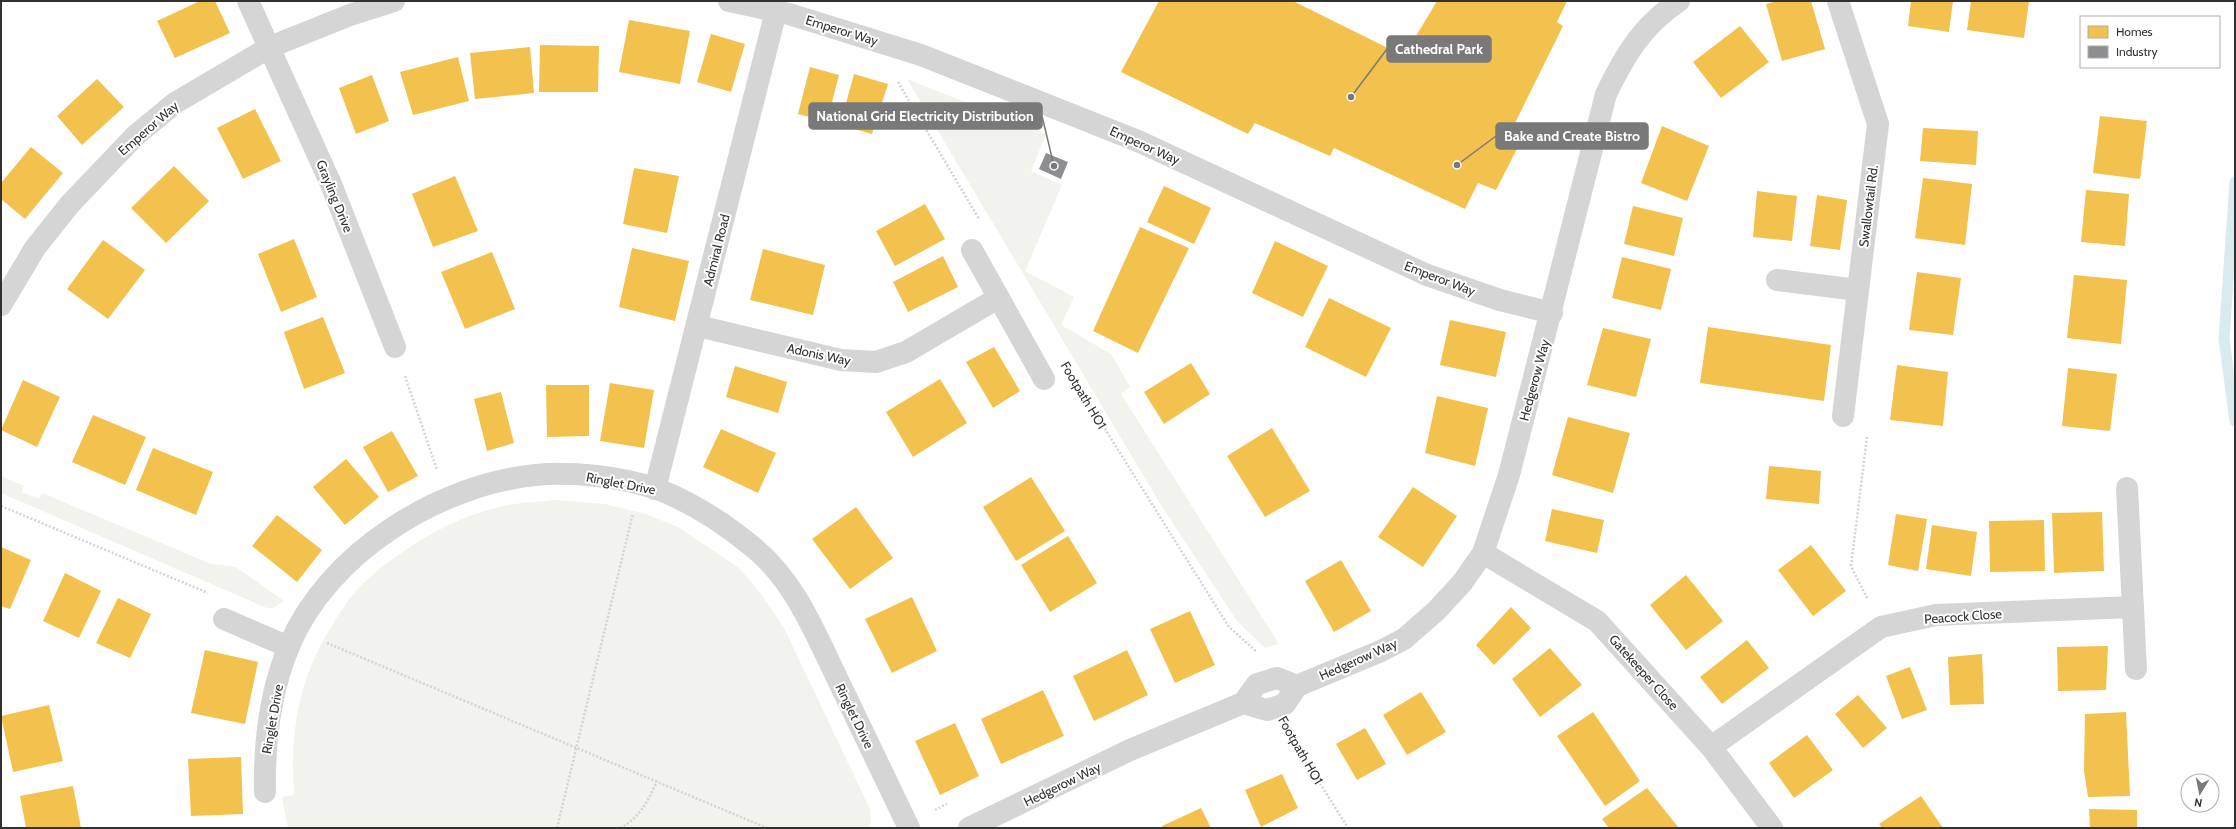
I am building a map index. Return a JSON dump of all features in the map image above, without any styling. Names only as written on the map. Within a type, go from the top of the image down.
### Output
[{"type":"street","name":"Grayling Drive","points":[[248,1],[331,184],[395,347]]},
{"type":"street","name":"Emperor Way","points":[[1,305],[35,248],[70,204],[135,136],[175,103],[270,48],[350,15],[394,1]]},
{"type":"street","name":"Emperor Way","points":[[729,1],[776,11],[863,35],[921,55],[1138,141],[1427,275],[1500,300],[1552,313]]},
{"type":"street","name":"Hedgerow Way","points":[[1297,686],[1381,651],[1404,639],[1436,611],[1462,582],[1483,553],[1509,475],[1552,313],[1593,139],[1606,94],[1624,57],[1646,29],[1679,1]]},
{"type":"street","name":"Swallowtail Rd.","points":[[1838,1],[1878,124],[1843,416]]},
{"type":"street","name":"Admiral Road","points":[[647,487],[698,326],[776,11]]},
{"type":"street","points":[[972,250],[1044,379]]},
{"type":"street","points":[[1777,280],[1858,290]]},
{"type":"street","name":"Adonis Way","points":[[698,326],[841,360],[876,362],[890,359],[906,352],[998,298]]},
{"type":"street","name":"Ringlet Drive","points":[[265,792],[264,756],[269,723],[276,688],[293,639],[321,594],[347,564],[373,541],[413,515],[447,498],[497,481],[537,474],[601,477],[647,487],[676,497],[713,517],[754,548],[790,588],[805,610],[908,826]]},
{"type":"street","points":[[2127,488],[2136,668]]},
{"type":"street","name":"Gatekeeper Close","points":[[1483,553],[1597,621],[1711,747],[1772,828]]},
{"type":"street","name":"Peacock Close","points":[[1711,747],[1881,627],[1936,615],[2133,607]]},
{"type":"street","points":[[224,620],[293,639]]},
{"type":"street","points":[[1277,678],[1297,686],[1284,704],[1267,710],[1243,703],[1257,684],[1268,680],[1277,678]]},
{"type":"street","name":"Hedgerow Way","points":[[969,828],[1130,750],[1243,703]]},
{"type":"path","points":[[897,79],[982,223]]},
{"type":"path","points":[[395,347],[447,498]]},
{"type":"path","name":"Footpath HO1","points":[[1075,380],[1229,627],[1259,654],[1268,680]]},
{"type":"path","points":[[1843,416],[1864,418],[1867,438],[1851,566],[1881,627]]},
{"type":"path","points":[[557,828],[647,487]]},
{"type":"path","points":[[1,506],[210,594]]},
{"type":"path","points":[[293,639],[577,748],[767,828]]},
{"type":"path","name":"Footpath HO1","points":[[1277,706],[1283,724],[1348,828]]},
{"type":"path","points":[[620,828],[639,815],[648,802],[657,781]]},
{"type":"path","points":[[908,826],[948,803]]},
{"type":"shaded area","points":[[907,79],[1046,134],[1031,171],[1062,185],[1025,271],[1074,297],[1061,325],[1111,354],[1130,387],[1121,394],[1279,644],[1265,648],[1237,621],[1161,505]]},
{"type":"shaded area","points":[[1,476],[24,486],[22,492],[39,499],[42,493],[211,564],[236,567],[284,601],[273,608],[267,608],[1,493]]},
{"type":"shaded area","points":[[554,500],[605,504],[646,514],[678,527],[739,568],[761,594],[784,628],[870,809],[871,823],[868,828],[288,828],[282,797],[294,795],[293,749],[295,727],[304,685],[321,645],[352,596],[379,569],[430,535],[457,521],[471,515],[500,507],[520,503]]},
{"type":"building: Homes","points":[[200,1],[215,1],[230,33],[175,58],[157,21]]},
{"type":"building: Homes","points":[[1159,1],[1293,1],[1404,56],[1437,1],[1567,1],[1557,22],[1563,26],[1513,127],[1525,133],[1496,190],[1478,183],[1465,209],[1334,148],[1330,156],[1255,123],[1248,134],[1121,72]]},
{"type":"building: Homes","points":[[1778,1],[1811,1],[1825,49],[1782,61],[1766,4]]},
{"type":"building: Homes","points":[[1911,1],[1953,1],[1949,32],[1908,26]]},
{"type":"building: Homes","points":[[1971,1],[2029,1],[2024,38],[1967,30]]},
{"type":"building: Homes","points":[[629,20],[690,31],[680,84],[619,72]]},
{"type":"building: Homes","points":[[1740,26],[1769,62],[1721,98],[1693,62]]},
{"type":"building: Homes","points":[[711,34],[745,44],[731,92],[697,82]]},
{"type":"building: Homes","points":[[540,45],[599,46],[598,92],[539,92]]},
{"type":"building: Homes","points":[[530,47],[534,93],[475,99],[470,53]]},
{"type":"building: Homes","points":[[458,57],[469,101],[413,115],[400,72]]},
{"type":"building: Homes","points":[[810,67],[839,75],[827,122],[798,114]]},
{"type":"building: Homes","points":[[854,74],[888,84],[872,134],[840,125]]},
{"type":"building: Homes","points":[[372,75],[389,121],[356,134],[339,88]]},
{"type":"building: Homes","points":[[97,79],[124,107],[82,145],[57,116]]},
{"type":"building: Homes","points":[[255,109],[281,161],[243,179],[217,128]]},
{"type":"building: Homes","points":[[2100,116],[2147,121],[2140,179],[2093,173]]},
{"type":"building: Homes","points":[[1662,126],[1709,146],[1687,201],[1641,183]]},
{"type":"building: Homes","points":[[1923,128],[1978,131],[1976,165],[1920,161]]},
{"type":"building: Homes","points":[[31,147],[63,173],[25,219],[1,199],[1,183]]},
{"type":"building: Homes","points":[[174,166],[209,201],[166,243],[131,208]]},
{"type":"building: Homes","points":[[634,168],[679,176],[667,233],[623,224]]},
{"type":"building: Homes","points":[[455,176],[478,231],[433,247],[412,194]]},
{"type":"building: Homes","points":[[1923,178],[1972,184],[1965,245],[1915,238]]},
{"type":"building: Homes","points":[[1164,186],[1211,208],[1194,244],[1147,222]]},
{"type":"building: Homes","points":[[2086,190],[2129,194],[2125,246],[2081,242]]},
{"type":"building: Homes","points":[[1757,191],[1797,196],[1792,241],[1753,237]]},
{"type":"building: Homes","points":[[1817,195],[1847,200],[1840,250],[1810,246]]},
{"type":"building: Homes","points":[[925,204],[945,239],[895,266],[876,231]]},
{"type":"building: Homes","points":[[1633,206],[1683,218],[1674,256],[1624,244]]},
{"type":"building: Homes","points":[[1140,227],[1189,248],[1138,353],[1093,331]]},
{"type":"building: Homes","points":[[294,239],[317,297],[281,312],[258,254]]},
{"type":"building: Homes","points":[[103,240],[145,270],[108,319],[67,289]]},
{"type":"building: Homes","points":[[1275,241],[1328,266],[1303,317],[1252,293]]},
{"type":"building: Homes","points":[[632,248],[689,261],[675,321],[619,307]]},
{"type":"building: Homes","points":[[763,249],[825,265],[813,315],[750,300]]},
{"type":"building: Homes","points":[[492,252],[515,309],[465,329],[441,272]]},
{"type":"building: Homes","points":[[943,256],[958,287],[908,312],[893,282]]},
{"type":"building: Homes","points":[[1622,257],[1671,269],[1661,310],[1612,298]]},
{"type":"building: Homes","points":[[1917,272],[1961,278],[1953,335],[1909,330]]},
{"type":"building: Homes","points":[[2074,275],[2127,280],[2121,344],[2067,338]]},
{"type":"building: Homes","points":[[1329,298],[1391,328],[1366,377],[1305,347]]},
{"type":"building: Homes","points":[[323,317],[345,373],[304,389],[284,332]]},
{"type":"building: Homes","points":[[1450,320],[1506,332],[1496,377],[1440,365]]},
{"type":"building: Homes","points":[[1708,327],[1831,345],[1824,401],[1700,383]]},
{"type":"building: Homes","points":[[1603,328],[1651,339],[1636,397],[1587,385]]},
{"type":"building: Homes","points":[[994,347],[1020,391],[993,408],[966,362]]},
{"type":"building: Homes","points":[[1191,363],[1210,394],[1164,424],[1144,392]]},
{"type":"building: Homes","points":[[1897,365],[1948,372],[1943,426],[1890,420]]},
{"type":"building: Homes","points":[[735,366],[787,382],[778,413],[726,397]]},
{"type":"building: Homes","points":[[2068,368],[2117,374],[2110,431],[2062,426]]},
{"type":"building: Homes","points":[[940,379],[967,423],[913,457],[886,412]]},
{"type":"building: Homes","points":[[23,380],[60,397],[37,447],[1,430]]},
{"type":"building: Homes","points":[[610,383],[654,390],[644,448],[600,441]]},
{"type":"building: Homes","points":[[546,385],[589,385],[589,436],[547,437]]},
{"type":"building: Homes","points":[[501,392],[514,443],[487,451],[474,399]]},
{"type":"building: Homes","points":[[1437,396],[1488,408],[1475,466],[1425,453]]},
{"type":"building: Homes","points":[[93,415],[146,437],[125,485],[72,462]]},
{"type":"building: Homes","points":[[1568,417],[1630,433],[1613,493],[1552,475]]},
{"type":"building: Homes","points":[[1272,428],[1310,491],[1265,517],[1227,456]]},
{"type":"building: Homes","points":[[721,429],[776,453],[758,493],[703,467]]},
{"type":"building: Homes","points":[[392,431],[418,476],[388,492],[363,447]]},
{"type":"building: Homes","points":[[153,448],[213,472],[196,515],[136,490]]},
{"type":"building: Homes","points":[[346,459],[379,497],[345,525],[313,487]]},
{"type":"building: Homes","points":[[1769,466],[1821,471],[1819,504],[1766,499]]},
{"type":"building: Homes","points":[[1031,477],[1065,531],[1016,561],[983,507]]},
{"type":"building: Homes","points":[[1413,487],[1457,516],[1423,567],[1378,537]]},
{"type":"building: Homes","points":[[856,507],[893,558],[850,589],[812,539]]},
{"type":"building: Homes","points":[[1552,509],[1604,520],[1597,553],[1545,541]]},
{"type":"building: Homes","points":[[2102,512],[2104,571],[2054,573],[2052,513]]},
{"type":"building: Homes","points":[[1896,514],[1927,519],[1918,571],[1888,565]]},
{"type":"building: Homes","points":[[277,515],[322,550],[297,582],[252,546]]},
{"type":"building: Homes","points":[[2044,520],[2045,571],[1990,572],[1989,521]]},
{"type":"building: Homes","points":[[1932,525],[1977,532],[1971,576],[1926,569]]},
{"type":"building: Homes","points":[[1068,536],[1097,583],[1050,612],[1021,565]]},
{"type":"building: Homes","points":[[1811,545],[1846,591],[1813,616],[1778,570]]},
{"type":"building: Homes","points":[[1,547],[31,560],[10,609],[1,606]]},
{"type":"building: Homes","points":[[1341,560],[1371,611],[1334,632],[1305,581]]},
{"type":"building: Homes","points":[[65,573],[101,591],[79,638],[43,621]]},
{"type":"building: Homes","points":[[1686,575],[1723,621],[1686,650],[1650,605]]},
{"type":"building: Homes","points":[[912,597],[937,651],[892,673],[865,619]]},
{"type":"building: Homes","points":[[118,598],[151,614],[130,658],[96,643]]},
{"type":"building: Homes","points":[[1511,607],[1531,628],[1494,665],[1476,645]]},
{"type":"building: Homes","points":[[1190,611],[1215,665],[1175,683],[1150,629]]},
{"type":"building: Homes","points":[[1747,640],[1769,668],[1722,704],[1700,677]]},
{"type":"building: Homes","points":[[2108,646],[2106,690],[2058,691],[2057,647]]},
{"type":"building: Homes","points":[[1550,648],[1582,685],[1540,717],[1512,679]]},
{"type":"building: Homes","points":[[205,650],[258,662],[245,724],[191,713]]},
{"type":"building: Homes","points":[[1127,650],[1148,695],[1094,721],[1073,676]]},
{"type":"building: Homes","points":[[1982,654],[1984,704],[1950,705],[1948,657]]},
{"type":"building: Homes","points":[[1910,667],[1927,710],[1902,719],[1886,676]]},
{"type":"building: Homes","points":[[1043,690],[1064,736],[1001,764],[981,719]]},
{"type":"building: Homes","points":[[1421,692],[1446,732],[1407,755],[1383,715]]},
{"type":"building: Homes","points":[[1858,695],[1887,728],[1863,748],[1835,714]]},
{"type":"building: Homes","points":[[49,705],[63,761],[13,772],[1,716]]},
{"type":"building: Homes","points":[[1593,712],[1640,781],[1605,806],[1557,736]]},
{"type":"building: Homes","points":[[2126,712],[2130,796],[2088,797],[2084,771],[2085,714]]},
{"type":"building: Homes","points":[[955,723],[979,776],[940,795],[915,741]]},
{"type":"building: Homes","points":[[1365,728],[1386,764],[1357,780],[1336,744]]},
{"type":"building: Homes","points":[[1807,735],[1833,770],[1794,798],[1769,763]]},
{"type":"building: Homes","points":[[241,757],[243,814],[191,816],[188,759]]},
{"type":"building: Homes","points":[[1282,774],[1298,808],[1261,827],[1245,790]]},
{"type":"building: Homes","points":[[73,786],[81,828],[26,828],[20,796]]},
{"type":"building: Homes","points":[[1647,788],[1678,827],[1609,828],[1602,819]]},
{"type":"building: Homes","points":[[1921,796],[1943,828],[1882,828],[1879,824]]},
{"type":"building: Homes","points":[[1201,808],[1211,828],[1163,828],[1162,826]]},
{"type":"building: Homes","points":[[2089,809],[2137,810],[2137,828],[2090,828]]},
{"type":"building: Industry","points":[[1046,153],[1068,162],[1061,179],[1039,169]]},
{"type":"waterway","points":[[2235,182],[2224,339],[2235,421]]},
{"type":"place","name":"Cathedral Park","points":[[1351,97]]},
{"type":"place","name":"Bake and Create Bistro","points":[[1457,165]]},
{"type":"place","name":"National Grid Electricity Distribution","points":[[1054,166]]}]
